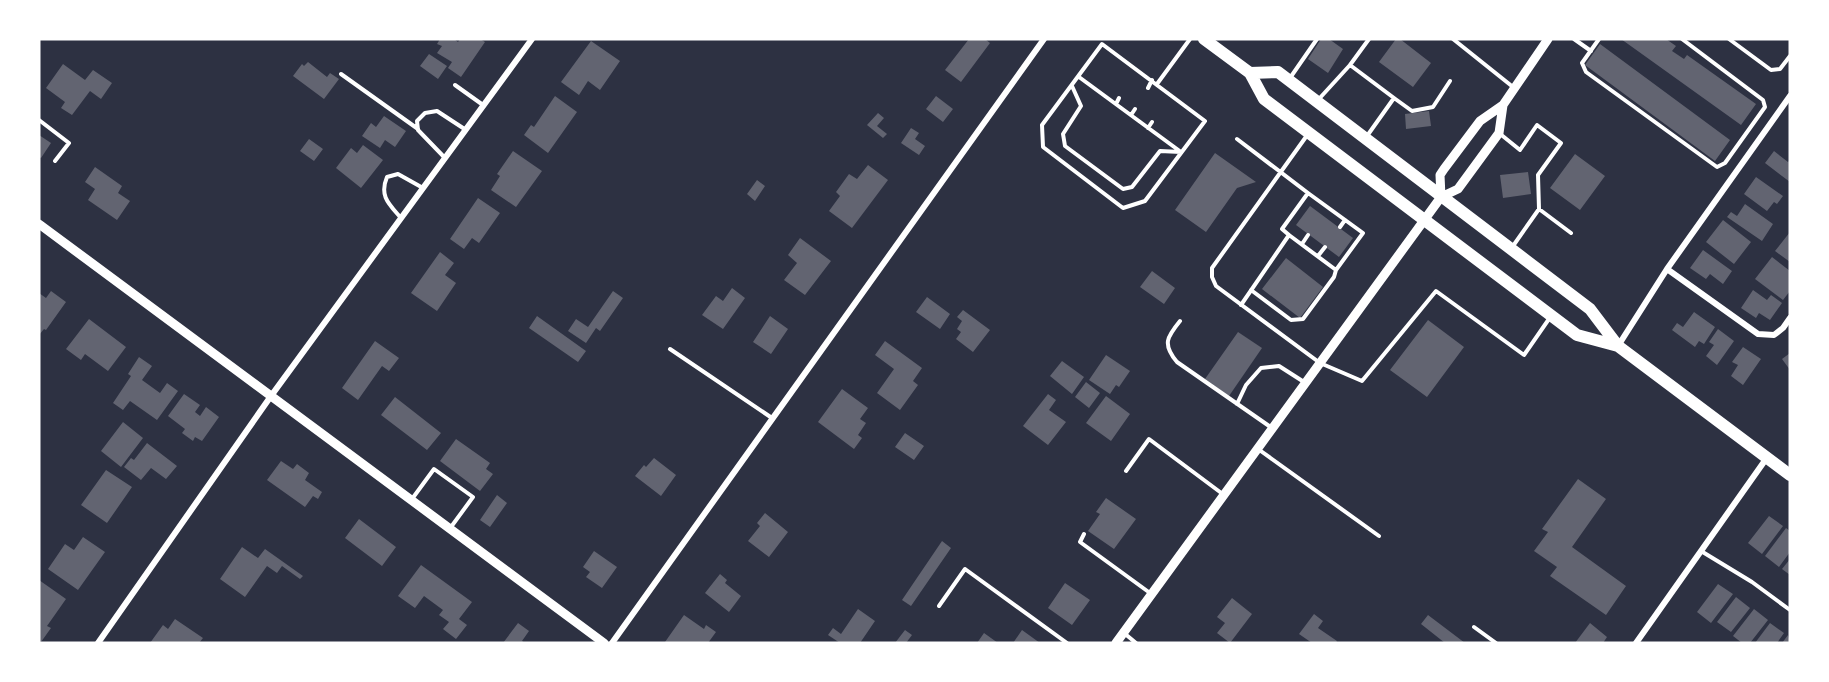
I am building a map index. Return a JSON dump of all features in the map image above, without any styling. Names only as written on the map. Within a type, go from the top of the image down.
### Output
[{"type":"main road","points":[[1204,39],[1250,74],[1264,99],[1551,316],[1577,335],[1618,346]]},
{"type":"main road","points":[[1250,74],[1278,72],[1590,309],[1618,346],[1766,459],[1789,472]]},
{"type":"street","points":[[98,643],[272,396],[532,39]]},
{"type":"street","points":[[612,643],[1044,39]]},
{"type":"street","points":[[1441,197],[1440,175],[1444,169],[1480,121],[1503,105],[1548,39]]},
{"type":"street","points":[[1618,346],[1667,269],[1790,96]]},
{"type":"street","points":[[1116,643],[1441,197],[1458,189],[1499,133],[1503,105]]},
{"type":"street","points":[[39,224],[604,643]]},
{"type":"street","points":[[1667,269],[1758,334],[1774,335],[1790,318]]},
{"type":"street","points":[[1636,643],[1766,459]]},
{"type":"lane","points":[[1157,84],[1190,39]]},
{"type":"lane","points":[[1288,80],[1317,39]]},
{"type":"lane","points":[[1317,102],[1350,65],[1369,39]]},
{"type":"lane","points":[[1453,39],[1514,88]]},
{"type":"lane","points":[[1574,39],[1591,51]]},
{"type":"lane","points":[[1599,39],[1582,63],[1586,72],[1717,167],[1725,163],[1765,107],[1764,100],[1682,39]]},
{"type":"lane","points":[[1730,39],[1771,70],[1780,69],[1790,56]]},
{"type":"lane","points":[[1102,45],[1152,80],[1205,121],[1145,201],[1123,208],[1042,147],[1042,125],[1102,45]]},
{"type":"lane","points":[[1350,65],[1412,111],[1433,106],[1450,81]]},
{"type":"lane","points":[[1131,76],[1135,68]]},
{"type":"lane","points":[[341,74],[418,130],[445,158]]},
{"type":"lane","points":[[1079,77],[1182,152]]},
{"type":"lane","points":[[1148,88],[1152,80]]},
{"type":"lane","points":[[455,85],[484,106]]},
{"type":"lane","points":[[1072,86],[1081,106],[1063,134],[1065,146],[1123,189],[1132,187],[1160,151],[1182,152]]},
{"type":"lane","points":[[1166,101],[1171,94]]},
{"type":"lane","points":[[1116,104],[1119,98]]},
{"type":"lane","points":[[1365,139],[1394,98]]},
{"type":"lane","points":[[1131,115],[1135,110]]},
{"type":"lane","points":[[418,130],[417,121],[425,113],[437,111],[466,130]]},
{"type":"lane","points":[[39,120],[69,143],[55,161]]},
{"type":"lane","points":[[1148,128],[1152,122]]},
{"type":"lane","points":[[1499,133],[1520,150],[1537,124],[1561,143],[1538,175],[1539,209],[1511,249]]},
{"type":"lane","points":[[1308,133],[1212,268],[1212,277],[1216,286],[1241,305],[1320,363],[1362,381],[1436,291],[1524,355],[1551,316]]},
{"type":"lane","points":[[1237,139],[1363,233],[1303,319],[1291,320],[1251,290]]},
{"type":"lane","points":[[402,218],[384,195],[383,187],[387,177],[398,174],[424,188]]},
{"type":"lane","points":[[1308,193],[1282,229],[1336,270]]},
{"type":"lane","points":[[1323,214],[1328,207]]},
{"type":"lane","points":[[1539,209],[1571,233]]},
{"type":"lane","points":[[1340,227],[1345,220]]},
{"type":"lane","points":[[1241,305],[1290,235]]},
{"type":"lane","points":[[1302,244],[1308,235]]},
{"type":"lane","points":[[1318,256],[1325,247]]},
{"type":"lane","points":[[1180,321],[1168,337],[1167,345],[1172,356],[1182,367],[1273,429]]},
{"type":"lane","points":[[670,349],[773,418]]},
{"type":"lane","points":[[1237,404],[1246,385],[1262,368],[1279,366],[1305,383]]},
{"type":"lane","points":[[1126,471],[1149,439],[1225,496]]},
{"type":"lane","points":[[1258,449],[1379,536]]},
{"type":"lane","points":[[412,499],[434,469],[474,497],[450,528]]},
{"type":"lane","points":[[1084,534],[1080,542],[1151,594]]},
{"type":"lane","points":[[1701,552],[1752,582],[1790,610]]},
{"type":"lane","points":[[939,606],[965,569],[1067,643]]},
{"type":"lane","points":[[1474,627],[1496,643]]},
{"type":"lane","points":[[1123,633],[1136,643]]},
{"type":"building","points":[[440,39],[454,39],[458,42],[460,39],[480,39],[485,42],[461,77],[448,68],[452,62],[437,53],[442,46],[437,44]]},
{"type":"building","points":[[969,39],[985,39],[990,43],[961,82],[945,70]]},
{"type":"building","points":[[1321,39],[1329,39],[1343,49],[1328,73],[1308,59]]},
{"type":"building","points":[[1396,39],[1400,39],[1431,63],[1413,87],[1379,62]]},
{"type":"building","points":[[1621,39],[1666,39],[1676,46],[1672,51],[1684,59],[1687,55],[1756,104],[1741,125]]},
{"type":"building","points":[[591,41],[620,61],[600,90],[588,81],[579,95],[561,82]]},
{"type":"building","points":[[1600,44],[1730,140],[1715,161],[1585,65]]},
{"type":"building","points":[[429,54],[447,66],[438,79],[420,66]]},
{"type":"building","points":[[308,62],[327,77],[330,73],[339,79],[324,99],[293,76],[302,64],[304,66]]},
{"type":"building","points":[[63,64],[85,80],[93,70],[112,83],[101,99],[90,91],[72,115],[61,108],[65,102],[46,88]]},
{"type":"building","points":[[555,96],[577,112],[548,153],[524,135],[531,125],[534,127]]},
{"type":"building","points":[[936,96],[953,109],[943,122],[926,109]]},
{"type":"building","points":[[1429,111],[1431,126],[1406,129],[1405,114]]},
{"type":"building","points":[[878,113],[884,118],[877,126],[887,134],[883,138],[867,125]]},
{"type":"building","points":[[384,116],[406,131],[395,147],[385,140],[380,148],[362,136],[371,123],[376,127]]},
{"type":"building","points":[[911,128],[919,133],[915,139],[925,146],[919,155],[901,143]]},
{"type":"building","points":[[39,135],[51,143],[41,158],[39,157]]},
{"type":"building","points":[[309,139],[323,149],[314,161],[300,151]]},
{"type":"building","points":[[363,145],[383,160],[361,188],[336,168],[351,148],[357,153]]},
{"type":"building","points":[[513,151],[542,171],[516,207],[491,190],[500,176],[497,174]]},
{"type":"building","points":[[1774,151],[1788,162],[1790,160],[1790,182],[1765,163]]},
{"type":"building","points":[[1215,153],[1256,182],[1237,188],[1206,232],[1175,210]]},
{"type":"building","points":[[1575,154],[1605,176],[1580,210],[1550,188]]},
{"type":"building","points":[[868,165],[888,180],[852,228],[829,211],[840,196],[836,192],[849,174],[857,179]]},
{"type":"building","points":[[95,167],[122,186],[118,193],[130,201],[117,220],[88,200],[95,189],[85,182]]},
{"type":"building","points":[[1528,172],[1531,194],[1503,198],[1500,175]]},
{"type":"building","points":[[1756,177],[1783,196],[1767,211],[1744,194]]},
{"type":"building","points":[[757,180],[765,186],[755,201],[747,194]]},
{"type":"building","points":[[478,198],[500,213],[479,243],[472,238],[464,249],[450,239]]},
{"type":"building","points":[[1745,204],[1773,224],[1762,241],[1727,217],[1731,212],[1737,216]]},
{"type":"building","points":[[1310,206],[1353,238],[1339,257],[1296,225]]},
{"type":"building","points":[[1723,220],[1751,242],[1734,264],[1706,242]]},
{"type":"building","points":[[1790,232],[1790,262],[1775,251]]},
{"type":"building","points":[[800,238],[831,261],[805,295],[784,280],[797,263],[788,255]]},
{"type":"building","points":[[1703,250],[1732,271],[1723,284],[1710,274],[1706,279],[1690,268]]},
{"type":"building","points":[[440,252],[454,263],[445,275],[456,283],[437,311],[411,293]]},
{"type":"building","points":[[1772,257],[1790,271],[1790,291],[1783,300],[1755,279]]},
{"type":"building","points":[[1286,258],[1323,287],[1300,318],[1262,289]]},
{"type":"building","points":[[1152,271],[1175,288],[1164,304],[1140,287]]},
{"type":"building","points":[[732,288],[745,298],[723,329],[702,315],[716,296],[723,301]]},
{"type":"building","points":[[1753,290],[1767,300],[1771,295],[1782,303],[1770,320],[1759,313],[1756,318],[1741,308]]},
{"type":"building","points":[[51,291],[66,302],[46,330],[44,329],[39,335],[39,293],[46,298]]},
{"type":"building","points":[[613,291],[623,298],[600,331],[596,328],[586,343],[568,331],[576,319],[588,327]]},
{"type":"building","points":[[927,297],[950,314],[940,329],[916,312]]},
{"type":"building","points":[[963,310],[990,330],[973,352],[956,339],[961,332],[957,329],[962,321],[957,317]]},
{"type":"building","points":[[1694,312],[1715,327],[1704,344],[1699,341],[1695,347],[1672,330],[1677,323],[1683,327]]},
{"type":"building","points":[[537,316],[586,351],[578,362],[529,328]]},
{"type":"building","points":[[770,316],[788,329],[771,354],[753,342]]},
{"type":"building","points":[[89,319],[126,347],[108,371],[85,354],[81,360],[66,349]]},
{"type":"building","points":[[1428,320],[1464,347],[1427,397],[1390,370]]},
{"type":"building","points":[[1718,329],[1734,341],[1717,365],[1706,356],[1714,345],[1709,342]]},
{"type":"building","points":[[1238,332],[1262,348],[1229,396],[1205,379]]},
{"type":"building","points":[[375,341],[399,358],[389,371],[382,366],[358,400],[342,388]]},
{"type":"building","points":[[885,341],[922,368],[913,381],[918,385],[900,410],[877,393],[894,369],[875,355]]},
{"type":"building","points":[[1743,347],[1761,359],[1743,385],[1731,376],[1738,365],[1732,362]]},
{"type":"building","points":[[1790,353],[1790,370],[1782,359]]},
{"type":"building","points":[[1106,355],[1130,371],[1119,387],[1116,385],[1110,394],[1089,380]]},
{"type":"building","points":[[139,357],[152,366],[142,380],[160,393],[167,383],[178,391],[157,420],[130,401],[123,410],[113,403],[131,376],[128,374]]},
{"type":"building","points":[[1062,361],[1084,377],[1072,394],[1050,376]]},
{"type":"building","points":[[1086,382],[1100,393],[1089,408],[1075,397]]},
{"type":"building","points":[[842,389],[868,408],[860,419],[866,423],[858,435],[862,438],[854,449],[818,422]]},
{"type":"building","points":[[184,394],[200,405],[195,412],[200,416],[206,407],[219,417],[202,441],[195,437],[193,441],[182,433],[185,429],[168,416]]},
{"type":"building","points":[[1048,394],[1056,400],[1049,410],[1066,422],[1048,445],[1023,426]]},
{"type":"building","points":[[1106,396],[1130,414],[1111,441],[1086,423]]},
{"type":"building","points":[[395,397],[441,433],[427,450],[381,415]]},
{"type":"building","points":[[123,422],[143,438],[121,467],[101,451]]},
{"type":"building","points":[[905,433],[924,446],[914,460],[895,447]]},
{"type":"building","points":[[456,439],[490,463],[486,469],[493,474],[480,491],[440,461]]},
{"type":"building","points":[[147,443],[177,466],[166,479],[151,468],[141,480],[124,467],[131,458],[134,460]]},
{"type":"building","points":[[654,458],[676,475],[661,496],[635,476]]},
{"type":"building","points":[[281,461],[293,469],[297,464],[309,473],[305,480],[322,492],[318,499],[313,496],[305,507],[267,480]]},
{"type":"building","points":[[106,470],[132,487],[107,523],[81,505]]},
{"type":"building","points":[[1578,479],[1606,499],[1572,547],[1626,586],[1606,615],[1550,576],[1557,567],[1534,551],[1548,532],[1542,529]]},
{"type":"building","points":[[497,495],[507,503],[490,527],[480,520]]},
{"type":"building","points":[[1106,498],[1136,519],[1114,549],[1088,531],[1100,514],[1096,512]]},
{"type":"building","points":[[765,513],[788,532],[769,557],[748,541],[760,526],[757,523]]},
{"type":"building","points":[[1769,516],[1783,526],[1762,554],[1748,543]]},
{"type":"building","points":[[359,519],[396,547],[382,566],[345,538]]},
{"type":"building","points":[[1786,528],[1790,531],[1790,552],[1779,567],[1765,556]]},
{"type":"building","points":[[83,537],[105,552],[78,590],[48,569],[65,544],[74,550]]},
{"type":"building","points":[[942,541],[951,548],[911,606],[902,600]]},
{"type":"building","points":[[242,547],[258,558],[265,549],[303,576],[300,579],[282,566],[277,573],[267,566],[245,597],[220,579]]},
{"type":"building","points":[[594,551],[617,567],[602,588],[586,577],[590,572],[583,567]]},
{"type":"building","points":[[1790,559],[1790,575],[1782,569]]},
{"type":"building","points":[[421,565],[472,602],[459,619],[467,625],[456,639],[443,629],[449,622],[439,615],[443,610],[424,596],[415,608],[398,596]]},
{"type":"building","points":[[720,574],[727,580],[725,583],[741,596],[729,612],[705,593]]},
{"type":"building","points":[[39,580],[66,599],[47,626],[51,628],[41,642],[39,640]]},
{"type":"building","points":[[1065,583],[1090,600],[1072,625],[1048,608]]},
{"type":"building","points":[[1718,584],[1733,594],[1711,623],[1697,612]]},
{"type":"building","points":[[1736,597],[1750,608],[1731,632],[1717,622]]},
{"type":"building","points":[[1232,598],[1252,614],[1230,643],[1217,633],[1225,623],[1217,617]]},
{"type":"building","points":[[858,609],[875,621],[860,643],[840,643],[828,635],[833,628],[841,634]]},
{"type":"building","points":[[1754,609],[1768,620],[1750,643],[1742,643],[1733,636]]},
{"type":"building","points":[[1314,614],[1323,621],[1318,628],[1337,641],[1336,643],[1312,643],[1299,634]]},
{"type":"building","points":[[684,615],[704,629],[706,625],[716,632],[708,643],[665,642]]},
{"type":"building","points":[[1428,615],[1465,643],[1445,643],[1421,624]]},
{"type":"building","points":[[175,619],[203,638],[199,643],[150,643],[163,625],[168,629]]},
{"type":"building","points":[[518,623],[529,631],[522,641],[525,643],[503,643]]},
{"type":"building","points":[[1590,623],[1607,637],[1603,643],[1575,643]]},
{"type":"building","points":[[1770,623],[1784,633],[1777,643],[1755,643]]},
{"type":"building","points":[[905,630],[912,635],[906,643],[895,643]]},
{"type":"building","points":[[1022,630],[1040,643],[1013,643]]},
{"type":"building","points":[[984,633],[998,643],[977,643]]},
{"type":"building","points":[[1788,635],[1790,643],[1782,643]]}]
